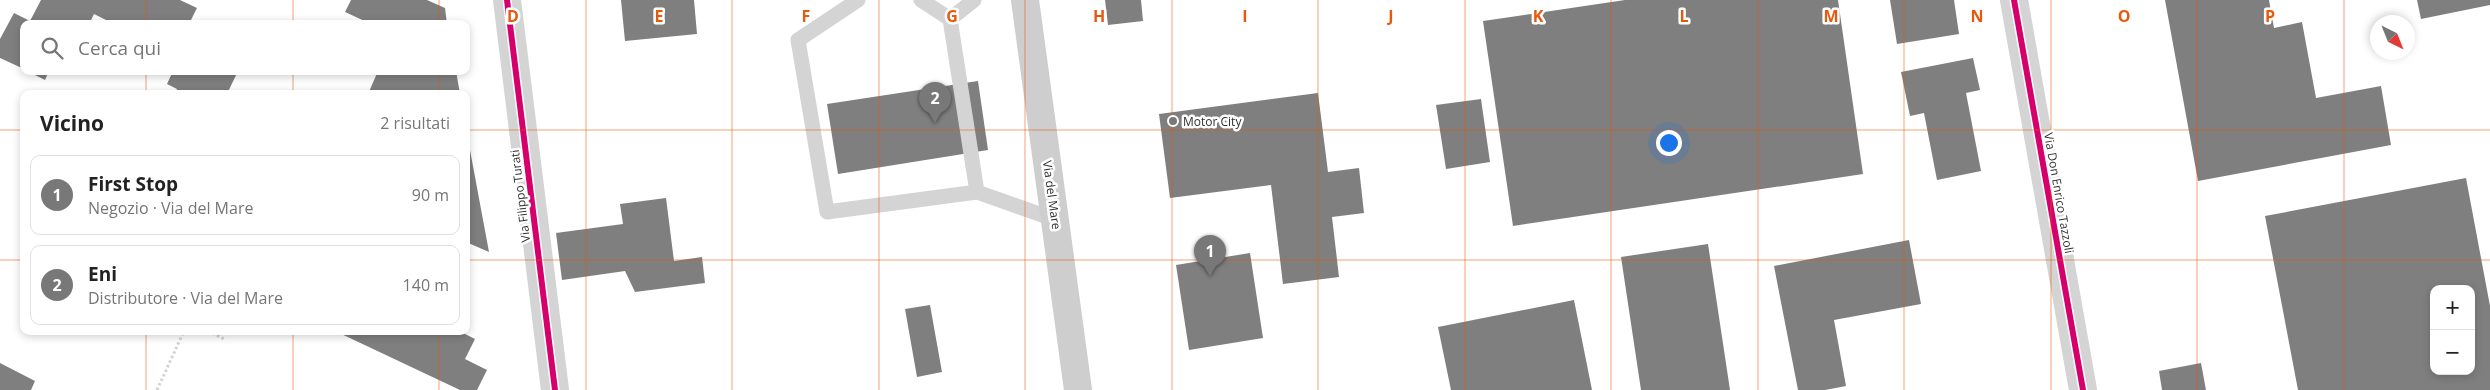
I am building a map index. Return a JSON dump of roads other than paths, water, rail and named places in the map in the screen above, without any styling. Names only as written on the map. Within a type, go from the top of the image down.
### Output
[{"type":"main road","name":"Via del Mare","points":[[1025,0],[1078,390]]},
{"type":"street","name":"Via Filippo Turati","points":[[507,0],[555,390]]},
{"type":"street","name":"Via Don Enrico Tazzoli","points":[[2014,0],[2083,390]]},
{"type":"lane","points":[[858,0],[798,40],[827,212],[977,192],[1056,220]]},
{"type":"lane","points":[[921,0],[950,19],[977,192]]},
{"type":"lane","points":[[950,19],[974,0]]},
{"type":"place","name":"Motor City","points":[[1173,121]]},
{"type":"place","name":"Eni","points":[[935,123]]},
{"type":"place","name":"First Stop","points":[[1210,276]]}]
